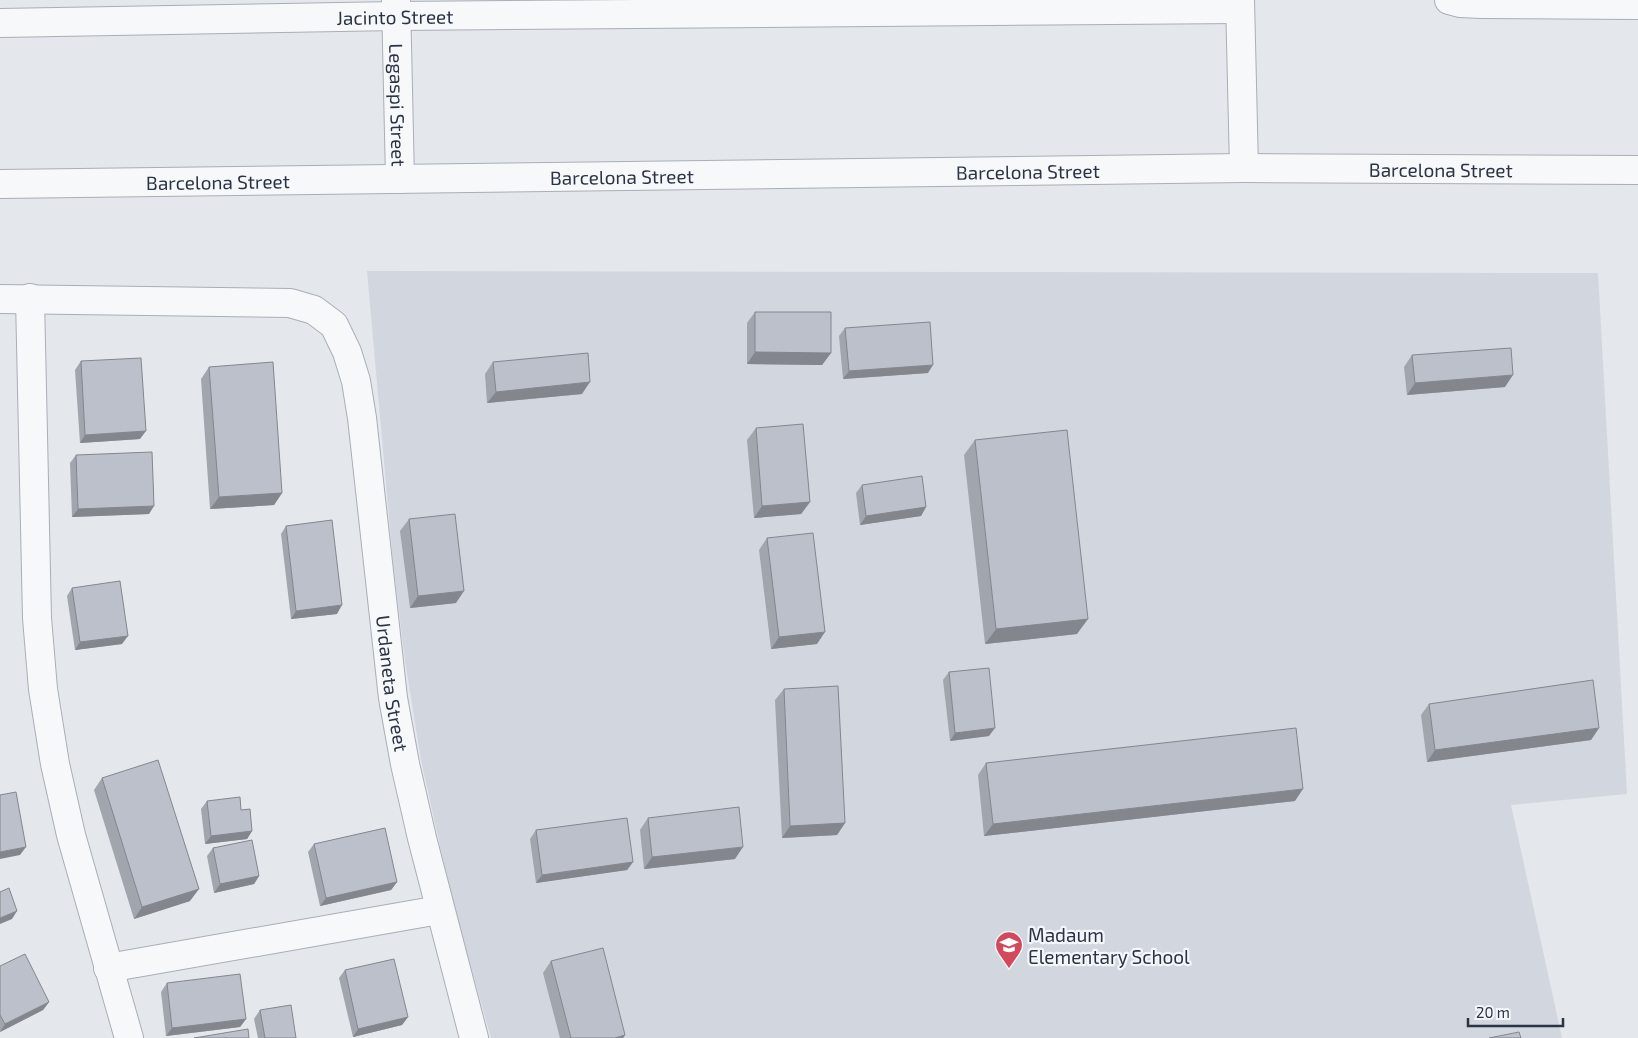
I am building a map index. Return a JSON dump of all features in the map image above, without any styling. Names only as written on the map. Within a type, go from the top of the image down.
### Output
[{"type":"street","points":[[1449,0],[1460,3],[1482,4],[1638,5]]},
{"type":"street","points":[[1240,4],[1244,168]]},
{"type":"street","name":"Jacinto Street","points":[[0,23],[396,8],[1240,4]]},
{"type":"street","name":"Legaspi Street","points":[[396,8],[400,179]]},
{"type":"street","name":"Barcelona Street","points":[[0,184],[1244,168],[1638,170]]},
{"type":"street","points":[[0,299],[30,298],[38,618],[43,689],[54,764],[71,835],[129,1038]]},
{"type":"street","name":"Urdaneta Street","points":[[30,298],[290,303],[314,310],[334,325],[347,352],[356,381],[362,418],[393,698],[407,774],[474,1038]]},
{"type":"street","points":[[108,968],[440,910]]},
{"type":"shaded area","points":[[367,271],[1598,273],[1627,794],[1511,805],[1562,1038],[491,1038],[452,900],[421,760],[405,661],[393,562]]},
{"type":"building","points":[[755,312],[831,312],[831,353],[755,352]]},
{"type":"building","points":[[930,322],[933,365],[849,371],[845,328]]},
{"type":"building","points":[[1511,348],[1513,375],[1415,383],[1412,355]]},
{"type":"building","points":[[588,353],[590,382],[496,392],[493,362]]},
{"type":"building","points":[[141,358],[146,431],[85,435],[81,361]]},
{"type":"building","points":[[273,362],[282,493],[219,497],[209,367]]},
{"type":"building","points":[[803,424],[810,502],[762,506],[756,428]]},
{"type":"building","points":[[1067,430],[1088,619],[996,629],[975,440]]},
{"type":"building","points":[[152,452],[154,506],[78,509],[76,455]]},
{"type":"building","points":[[922,476],[926,507],[866,516],[862,485]]},
{"type":"building","points":[[455,514],[464,591],[418,596],[409,519]]},
{"type":"building","points":[[332,520],[342,605],[296,611],[286,526]]},
{"type":"building","points":[[813,533],[825,632],[779,637],[767,538]]},
{"type":"building","points":[[120,581],[128,636],[80,642],[72,588]]},
{"type":"building","points":[[989,668],[995,728],[955,733],[949,672]]},
{"type":"building","points":[[1593,680],[1599,728],[1435,750],[1429,704]]},
{"type":"building","points":[[838,686],[845,823],[790,826],[784,689]]},
{"type":"building","points":[[1296,728],[1303,789],[993,824],[986,763]]},
{"type":"building","points":[[158,760],[199,889],[142,907],[102,778]]},
{"type":"building","points":[[16,792],[26,847],[0,852],[0,795]]},
{"type":"building","points":[[240,797],[241,810],[250,809],[252,831],[211,836],[207,801]]},
{"type":"building","points":[[739,807],[743,847],[652,857],[648,818]]},
{"type":"building","points":[[627,818],[633,862],[542,875],[536,830]]},
{"type":"building","points":[[385,828],[397,882],[326,898],[314,844]]},
{"type":"building","points":[[252,840],[259,876],[220,884],[213,848]]},
{"type":"building","points":[[9,888],[17,911],[0,918],[0,892]]},
{"type":"building","points":[[603,948],[625,1035],[615,1038],[571,1038],[551,961]]},
{"type":"building","points":[[25,954],[49,1002],[5,1024],[0,1015],[0,966]]},
{"type":"building","points":[[394,959],[408,1017],[358,1029],[345,970]]},
{"type":"building","points":[[240,974],[246,1019],[172,1028],[167,983]]},
{"type":"building","points":[[291,1005],[296,1038],[265,1038],[260,1010]]},
{"type":"building","points":[[248,1029],[249,1038],[194,1038]]},
{"type":"building","points":[[1519,1032],[1521,1038],[1489,1038]]},
{"type":"place","name":"Madaum Elementary School","points":[[1009,969]]}]
